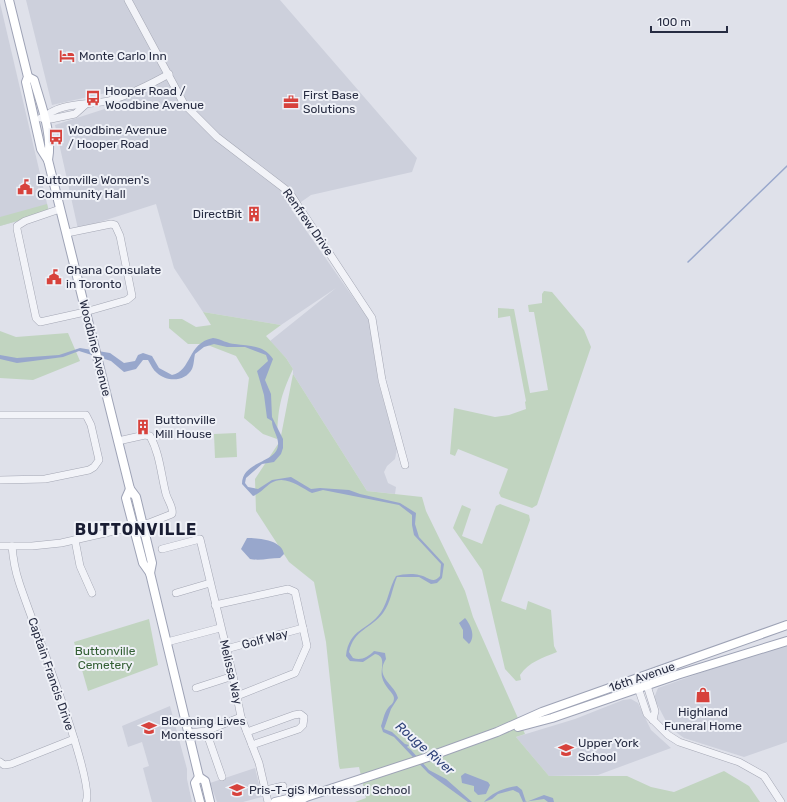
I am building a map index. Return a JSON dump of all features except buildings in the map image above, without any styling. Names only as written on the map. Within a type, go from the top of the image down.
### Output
[{"type":"main road","name":"Woodbine Avenue","points":[[9,0],[28,77],[26,82],[41,149],[48,160],[130,489],[136,496],[138,526],[152,563],[150,572],[199,777],[205,781],[210,802]]},
{"type":"main road","name":"Woodbine Avenue","points":[[28,77],[34,80],[44,118],[50,150],[48,160]]},
{"type":"main road","name":"16th Avenue","points":[[297,802],[306,797],[428,757],[498,732],[542,712],[787,625]]},
{"type":"main road","name":"16th Avenue","points":[[498,732],[552,718],[647,685],[787,641]]},
{"type":"main road","name":"Woodbine Avenue","points":[[199,777],[195,783],[200,802]]},
{"type":"main road","name":"16th Avenue","points":[[274,802],[296,797],[306,797]]},
{"type":"street","name":"Renfrew Drive","points":[[128,0],[184,104],[204,126],[289,192],[372,318],[382,380],[405,465]]},
{"type":"street","points":[[34,119],[51,119],[75,114],[85,105],[114,99],[169,74]]},
{"type":"street","points":[[60,209],[25,221],[17,226],[18,237],[36,318],[40,322],[86,312],[127,300],[132,296],[118,229],[111,224],[67,233]]},
{"type":"street","points":[[0,415],[86,415],[91,425],[99,460],[94,467],[89,470],[52,478],[0,480]]},
{"type":"street","points":[[0,546],[48,545],[138,526],[169,517],[173,512],[169,502],[162,470],[150,436],[145,435],[118,441]]},
{"type":"street","name":"Melissa Way","points":[[162,549],[200,539],[220,628],[233,676],[241,717],[260,763],[268,802]]},
{"type":"street","points":[[75,540],[80,566],[92,593]]},
{"type":"street","name":"Captain Francis Drive","points":[[12,546],[18,581],[74,740],[87,788],[86,802]]},
{"type":"street","points":[[176,593],[210,583]]},
{"type":"street","points":[[215,605],[288,589],[295,592],[306,646],[295,673],[237,696]]},
{"type":"street","points":[[167,642],[220,628]]},
{"type":"street","name":"Golf Way","points":[[226,649],[303,628]]},
{"type":"street","points":[[196,688],[233,676]]},
{"type":"street","points":[[644,676],[655,711],[653,720]]},
{"type":"street","points":[[635,679],[647,714],[668,735],[679,742],[739,762],[764,776],[781,802]]},
{"type":"street","points":[[247,732],[294,715],[300,714],[304,717],[303,725],[299,729],[252,745]]},
{"type":"street","points":[[189,734],[206,731],[241,717]]},
{"type":"street","points":[[206,731],[222,777]]},
{"type":"street","points":[[0,762],[4,765],[11,764],[74,740]]},
{"type":"street","points":[[266,790],[283,786]]},
{"type":"shaded area","points":[[26,0],[280,0],[417,158],[412,172],[311,195],[291,209],[369,320],[378,381],[397,449],[395,459],[387,466],[384,472],[388,483],[396,487],[395,494],[367,491],[293,374],[293,369],[286,358],[270,341],[336,288],[281,325],[203,312],[174,268],[156,204],[78,229],[55,125],[120,104],[115,91],[52,105]]},
{"type":"shaded area","points":[[0,3],[49,212],[0,226]]},
{"type":"shaded area","points":[[787,642],[787,742],[744,757],[684,738],[669,727],[654,698],[658,688]]},
{"type":"shaded area","points":[[631,699],[638,703],[651,730],[671,748],[598,775],[549,776],[516,737],[575,719],[623,700]]},
{"type":"shaded area","points":[[170,706],[187,769],[187,779],[192,802],[152,802],[143,768],[149,766],[142,742],[128,747],[122,726]]},
{"type":"shaded area","name":"Pris-T-giS Montessori School","points":[[255,768],[262,797],[243,802],[217,802],[210,783]]},
{"type":"green space","points":[[47,204],[49,212],[0,226],[0,217]]},
{"type":"green space","points":[[544,291],[552,292],[584,330],[591,347],[537,505],[532,508],[501,497],[499,493],[508,469],[458,449],[455,456],[450,454],[454,408],[495,417],[509,415],[526,409],[526,401],[510,316],[498,318],[498,308],[514,309],[530,393],[548,390],[534,312],[529,312],[528,305],[542,303],[542,294]]},
{"type":"green space","points":[[203,312],[281,325],[266,336],[286,358],[293,369],[280,403],[277,439],[263,434],[244,418],[249,378],[236,356],[205,344],[188,344],[169,328],[169,319],[182,319],[196,327],[211,325]]},
{"type":"green space","points":[[0,331],[16,337],[68,333],[80,361],[33,380],[0,378]]},
{"type":"green space","points":[[293,374],[367,491],[422,497],[426,511],[465,591],[473,617],[525,734],[516,737],[549,776],[627,776],[651,787],[674,792],[724,771],[749,786],[760,802],[355,802],[366,798],[359,767],[340,769],[339,766],[326,642],[314,582],[289,562],[256,511],[255,479],[280,441]]},
{"type":"green space","points":[[236,433],[237,457],[215,458],[214,434]]},
{"type":"green space","points":[[500,504],[529,515],[530,520],[501,601],[526,610],[528,601],[551,610],[554,646],[557,652],[541,658],[527,667],[520,675],[521,680],[516,681],[505,669],[482,570],[453,528],[462,505],[471,509],[462,536],[482,544],[496,506]]},
{"type":"green space","name":"Buttonville Cemetery","points":[[149,619],[158,665],[88,691],[74,642]]},
{"type":"water","points":[[213,338],[219,339],[230,343],[256,347],[265,351],[273,359],[265,380],[271,394],[272,417],[283,439],[283,448],[281,454],[274,462],[262,464],[246,478],[245,483],[248,487],[258,489],[272,480],[291,477],[311,489],[320,488],[349,490],[400,503],[416,513],[415,524],[419,537],[444,564],[442,578],[437,583],[431,584],[419,577],[397,577],[386,609],[373,623],[355,638],[351,644],[349,652],[353,658],[362,659],[374,651],[385,653],[386,659],[382,671],[382,660],[379,655],[375,654],[363,662],[350,661],[346,656],[351,640],[381,612],[396,576],[414,574],[435,580],[440,576],[441,564],[414,535],[412,515],[399,505],[323,490],[312,493],[292,482],[282,480],[271,483],[261,492],[253,496],[242,484],[247,471],[272,455],[276,451],[278,445],[272,421],[267,418],[264,395],[257,371],[268,361],[266,355],[245,347],[227,347],[214,344],[204,347],[195,354],[193,367],[189,373],[176,379],[161,376],[154,370],[148,360],[143,360],[136,369],[124,372],[111,361],[79,351],[63,357],[17,363],[0,359],[0,355],[17,358],[59,355],[80,348],[110,353],[124,363],[135,361],[138,355],[143,353],[152,356],[159,368],[172,375],[183,368],[198,345]]},
{"type":"water","points":[[247,538],[263,539],[275,543],[282,549],[284,554],[280,558],[258,560],[250,559],[241,549]]},
{"type":"water","points":[[465,618],[472,631],[472,638],[469,644],[463,638],[463,630],[459,623]]},
{"type":"water","points":[[382,671],[398,698],[391,709],[384,729],[392,732],[405,744],[409,745],[407,747],[429,770],[446,779],[472,802],[468,802],[428,773],[394,737],[383,732],[381,726],[387,710],[393,703],[394,696],[383,681]]},
{"type":"water","points":[[465,773],[488,782],[490,785],[486,794],[478,795],[474,791],[474,786],[462,783],[461,776]]},
{"type":"water","points":[[517,786],[522,790],[526,802],[523,802],[519,793],[513,790],[498,794],[492,799],[484,802],[499,791]]},
{"type":"water","points":[[544,795],[553,798],[554,802],[548,802],[544,799],[528,801]]},
{"type":"waterway","points":[[688,262],[787,166]]},
{"type":"place","name":"Monte Carlo Inn","points":[[67,56]]},
{"type":"place","name":"Hooper Road / Woodbine Avenue","points":[[93,98]]},
{"type":"place","name":"First Base Solutions","points":[[291,102]]},
{"type":"place","name":"Woodbine Avenue / Hooper Road","points":[[56,137]]},
{"type":"place","name":"Buttonville Women's Community Hall","points":[[25,187]]},
{"type":"place","name":"DirectBit","points":[[254,214]]},
{"type":"place","name":"Ghana Consulate in Toronto","points":[[54,277]]},
{"type":"place","name":"Buttonville Mill House","points":[[143,427]]},
{"type":"place","name":"Highland Funeral Home","points":[[703,695]]},
{"type":"place","name":"Blooming Lives Montessori","points":[[149,728]]},
{"type":"place","name":"Upper York School","points":[[566,750]]},
{"type":"place","name":"Pris-T-giS Montessori School","points":[[237,790]]},
{"type":"district","name":"BUTTONVILLE","points":[[136,529]]},
{"type":"water label","name":"Rouge River","points":[[425,748]]}]
